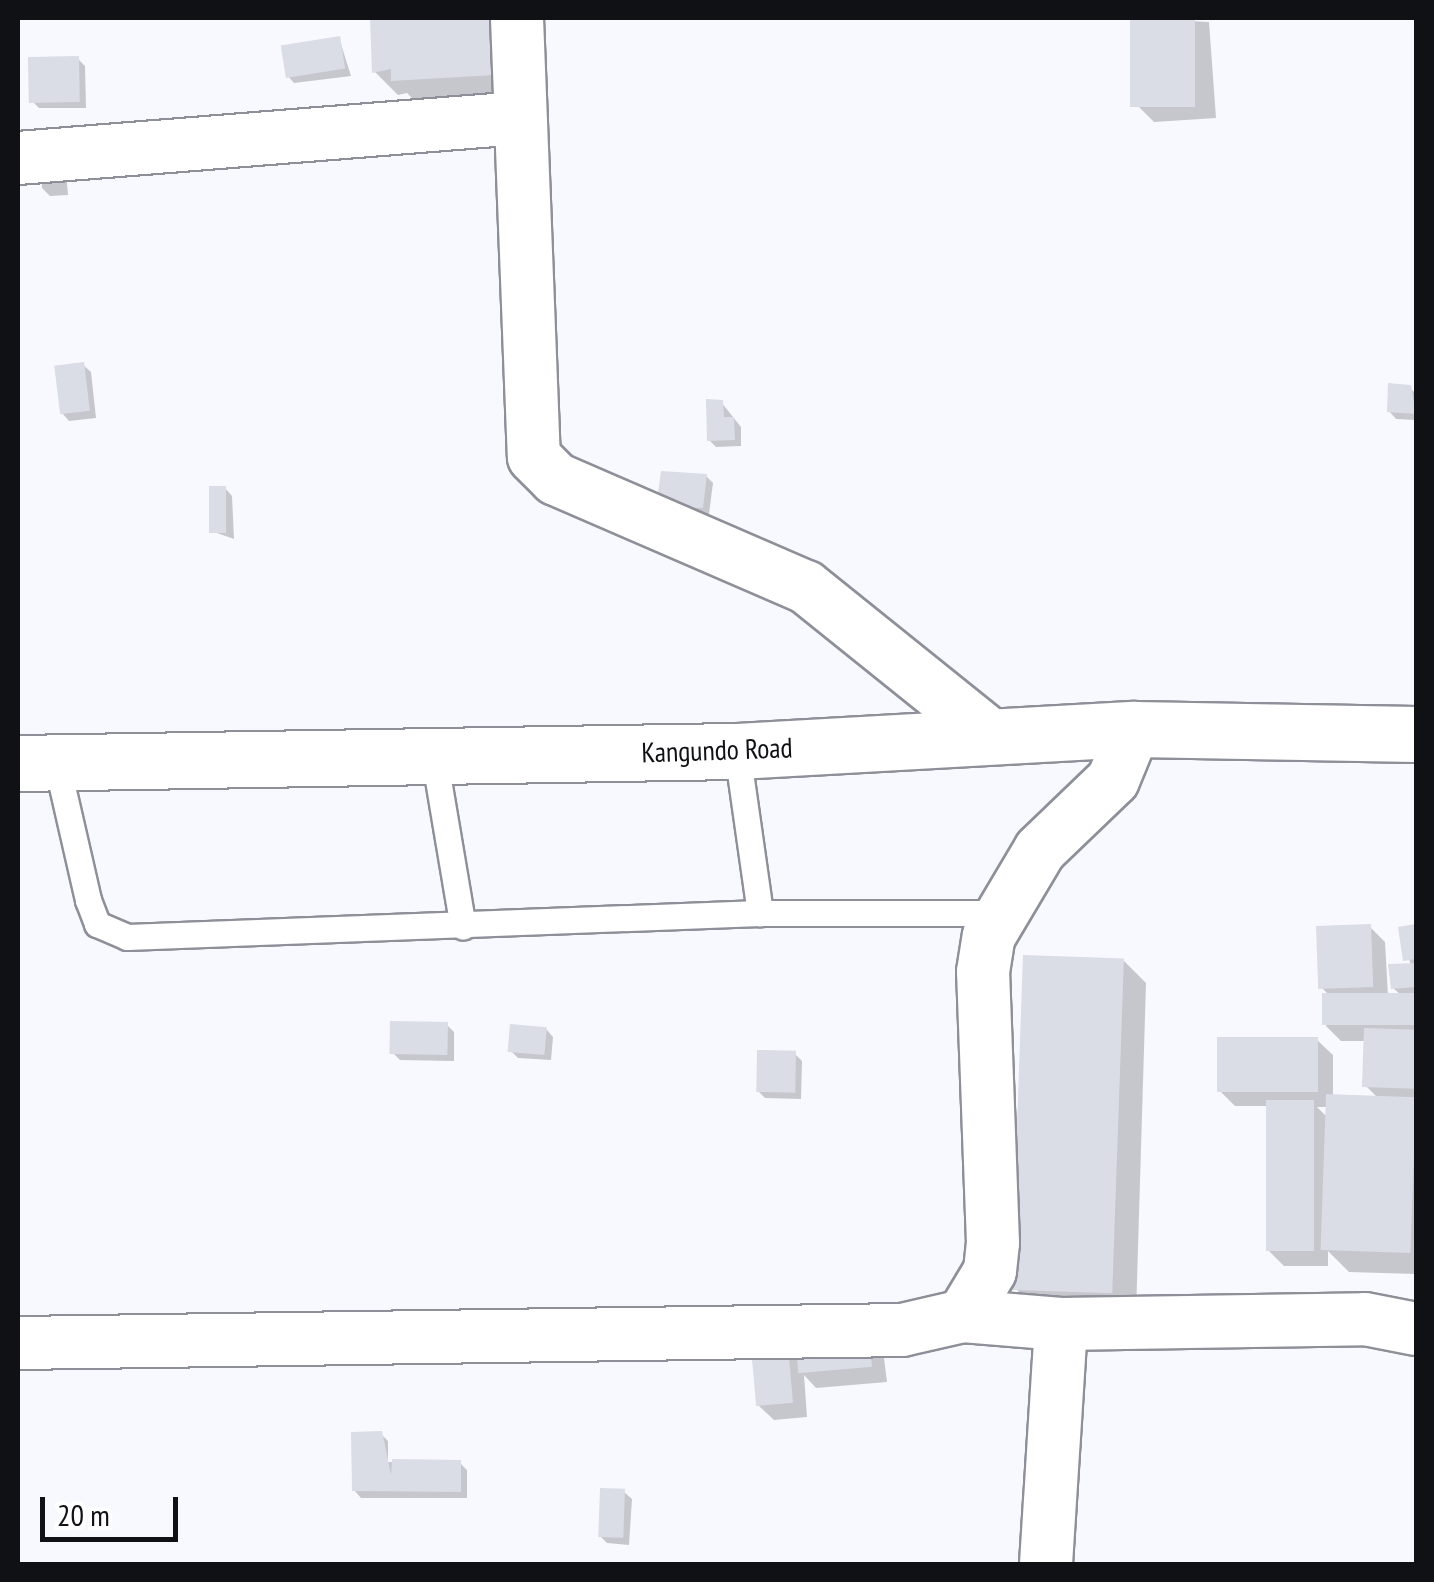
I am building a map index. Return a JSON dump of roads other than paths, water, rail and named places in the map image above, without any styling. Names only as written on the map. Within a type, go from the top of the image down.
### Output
[{"type":"highway","name":"Kangundo Road","points":[[37,762],[737,751],[1134,730],[1416,734]]},
{"type":"street","points":[[517,18],[534,456],[542,469],[806,587],[991,736]]},
{"type":"street","points":[[18,158],[520,118]]},
{"type":"street","points":[[964,1316],[990,1271],[993,1244],[983,972],[1000,913],[1040,850],[1113,780],[1134,730]]},
{"type":"street","points":[[18,1344],[902,1330],[964,1316],[1061,1324],[1365,1319],[1416,1328]]},
{"type":"street","points":[[1046,1564],[1061,1324]]},
{"type":"lane","points":[[737,751],[760,913]]},
{"type":"lane","points":[[434,756],[463,928]]},
{"type":"lane","points":[[37,762],[97,924],[126,937],[463,928],[760,913],[1000,913]]}]
